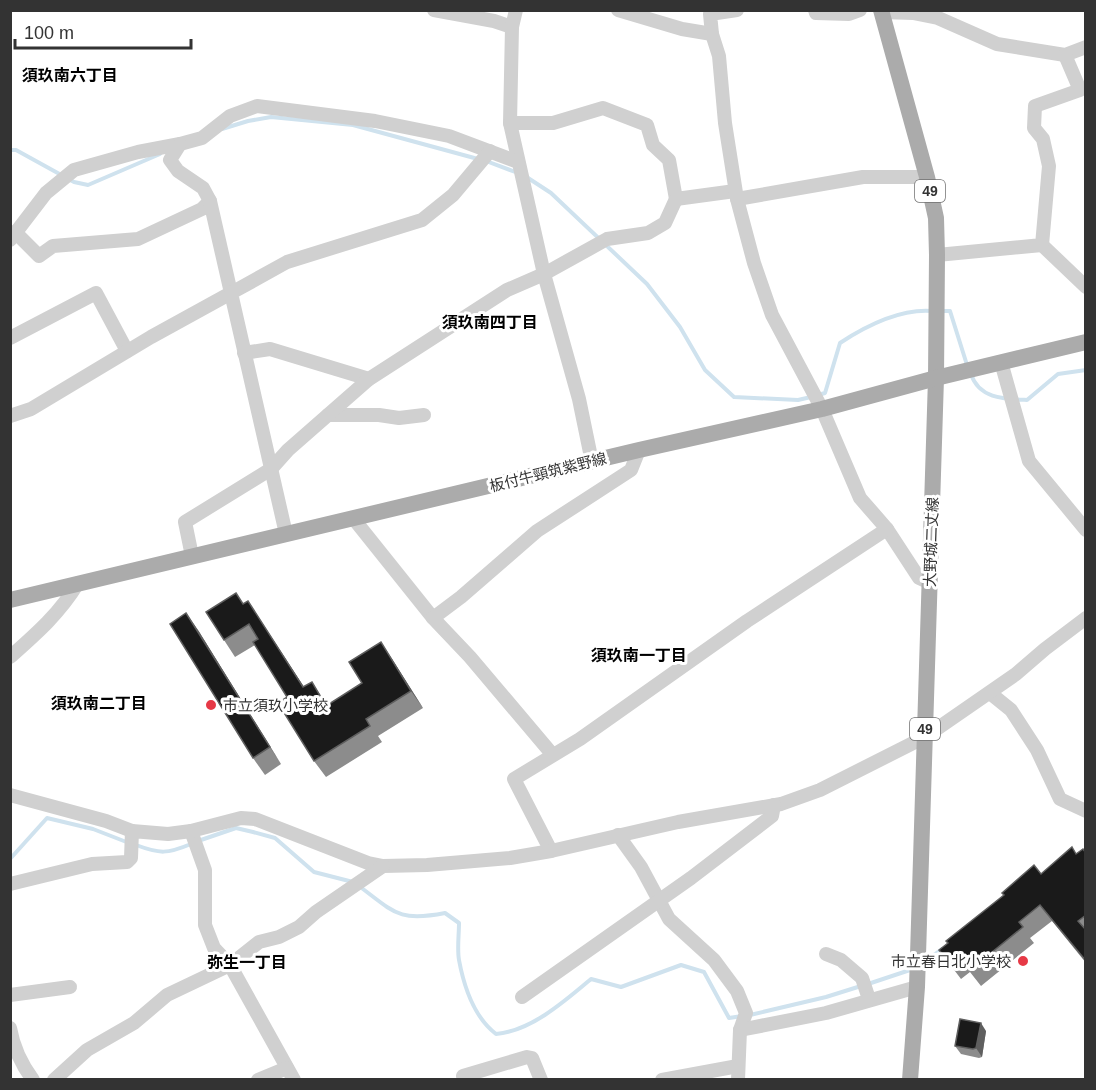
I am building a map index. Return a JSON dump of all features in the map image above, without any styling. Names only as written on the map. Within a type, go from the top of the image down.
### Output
[{"type":"main road","name":"大野城二丈線","points":[[882,11],[927,177],[936,218],[937,255],[936,378],[917,987],[910,1080]]},
{"type":"main road","name":"板付牛頸筑紫野線","points":[[10,600],[639,450],[822,409],[936,378],[1086,342]]},
{"type":"street","points":[[434,10],[494,21],[512,27]]},
{"type":"street","points":[[516,10],[512,27],[510,123],[544,274],[579,399],[592,462]]},
{"type":"street","points":[[618,10],[712,34]]},
{"type":"street","points":[[737,10],[710,14],[712,34],[719,56],[725,123],[736,195],[753,263],[772,315],[822,409],[860,498],[887,529],[919,578],[930,583]]},
{"type":"street","points":[[815,10],[816,13],[849,14],[860,10]]},
{"type":"street","points":[[882,11],[938,18],[997,44],[1065,55],[1086,47]]},
{"type":"street","points":[[1042,245],[1048,166],[1043,140],[1034,128],[1035,106],[1083,90],[1065,55]]},
{"type":"street","points":[[210,201],[202,208],[138,239],[53,246],[39,256],[13,236],[46,193],[74,170],[138,152],[202,138],[230,116],[257,106],[375,121],[449,136],[518,162]]},
{"type":"street","points":[[192,556],[185,522],[271,469],[288,450],[369,379],[507,290],[544,274],[607,239],[648,233],[665,224],[675,199],[669,160],[653,145],[647,125],[603,108],[553,123],[510,123]]},
{"type":"street","points":[[180,144],[170,160],[178,171],[202,188],[210,201],[286,534]]},
{"type":"street","points":[[10,416],[31,409],[127,351],[287,262],[422,220],[453,195],[490,151]]},
{"type":"street","points":[[675,199],[736,195],[863,177],[927,177]]},
{"type":"street","points":[[937,255],[1042,245],[1086,287]]},
{"type":"street","points":[[10,338],[96,293],[127,351]]},
{"type":"street","points":[[244,353],[270,349],[369,379]]},
{"type":"street","points":[[1001,362],[1029,461],[1086,530]]},
{"type":"street","points":[[328,415],[379,415],[399,418],[424,415]]},
{"type":"street","points":[[433,618],[461,597],[537,531],[631,470],[639,450]]},
{"type":"street","points":[[353,518],[433,618],[470,657],[552,754]]},
{"type":"street","points":[[550,851],[514,779],[580,739],[747,621],[887,529]]},
{"type":"street","points":[[10,657],[65,605],[78,584]]},
{"type":"street","points":[[10,795],[106,821],[132,835],[191,831],[241,818],[255,819],[368,863],[383,866],[510,858],[774,805],[820,790],[925,737],[990,693],[1086,618]]},
{"type":"street","points":[[990,693],[1011,710],[1036,750],[1060,799],[1086,811]]},
{"type":"street","points":[[522,997],[772,816],[774,805]]},
{"type":"street","points":[[191,831],[205,870],[205,925],[214,948],[230,965],[291,1074],[258,1080]]},
{"type":"street","points":[[10,884],[92,864],[127,862],[131,858],[132,835]]},
{"type":"street","points":[[618,835],[641,867],[669,919],[714,960],[737,991],[746,1013],[740,1030],[738,1072],[662,1080]]},
{"type":"street","points":[[54,1080],[87,1050],[134,1023],[167,996],[230,965],[259,942],[279,937],[299,927],[316,912],[383,866]]},
{"type":"street","points":[[826,954],[841,960],[862,978],[869,999]]},
{"type":"street","points":[[10,995],[70,987]]},
{"type":"street","points":[[740,1030],[826,1012],[917,987]]},
{"type":"street","points":[[11,1035],[26,1070],[33,1080]]},
{"type":"street","points":[[464,1080],[463,1076],[527,1057],[532,1059],[541,1080]]},
{"type":"building","points":[[236,593],[243,604],[248,601],[303,687],[312,682],[326,706],[362,683],[349,662],[381,642],[411,691],[366,719],[370,726],[314,761],[278,703],[287,697],[253,642],[258,639],[249,624],[224,640],[206,612]]},
{"type":"building","points":[[186,613],[270,747],[253,758],[170,624]]},
{"type":"building","points":[[1072,847],[1076,854],[1083,849],[1086,853],[1086,915],[1078,921],[1086,930],[1086,961],[1040,905],[1019,922],[1023,927],[970,970],[959,956],[950,963],[939,950],[948,943],[946,941],[1004,895],[1002,893],[1034,865],[1041,874]]},
{"type":"building","points":[[960,1019],[981,1023],[976,1048],[955,1046]]},
{"type":"waterway","points":[[222,129],[271,117],[353,125],[478,159]]},
{"type":"waterway","points":[[10,150],[16,150],[74,182],[88,185],[160,154]]},
{"type":"waterway","points":[[486,161],[518,173]]},
{"type":"waterway","points":[[525,176],[551,193],[647,284],[680,327],[705,370],[734,397],[798,400],[811,397]]},
{"type":"waterway","points":[[818,395],[825,393],[840,343],[883,320],[907,313],[931,311]]},
{"type":"waterway","points":[[941,311],[950,311],[967,365]]},
{"type":"waterway","points":[[971,374],[975,382],[986,393],[1002,398],[1027,400],[1058,374],[1086,370]]},
{"type":"waterway","points":[[10,859],[47,818],[93,829],[129,843]]},
{"type":"waterway","points":[[198,841],[236,828],[253,832],[275,838],[314,872],[353,882]]},
{"type":"waterway","points":[[136,845],[164,852],[191,844]]},
{"type":"waterway","points":[[359,886],[398,913],[407,916],[430,916],[445,913],[459,923],[458,956],[467,991],[482,1019],[496,1034],[509,1032],[535,1021],[591,979],[621,987],[681,965],[704,972],[729,1018],[742,1016]]},
{"type":"waterway","points":[[924,962],[942,949]]},
{"type":"waterway","points":[[868,984],[913,969]]},
{"type":"waterway","points":[[750,1015],[861,986]]},
{"type":"place","name":"市立須玖小学校","points":[[211,705]]},
{"type":"place","name":"市立春日北小学校","points":[[1023,961]]},
{"type":"district","name":"須玖南六丁目","points":[[70,75]]},
{"type":"district","name":"須玖南四丁目","points":[[490,322]]},
{"type":"district","name":"須玖南一丁目","points":[[639,655]]},
{"type":"district","name":"須玖南二丁目","points":[[99,703]]},
{"type":"district","name":"弥生一丁目","points":[[247,962]]}]
